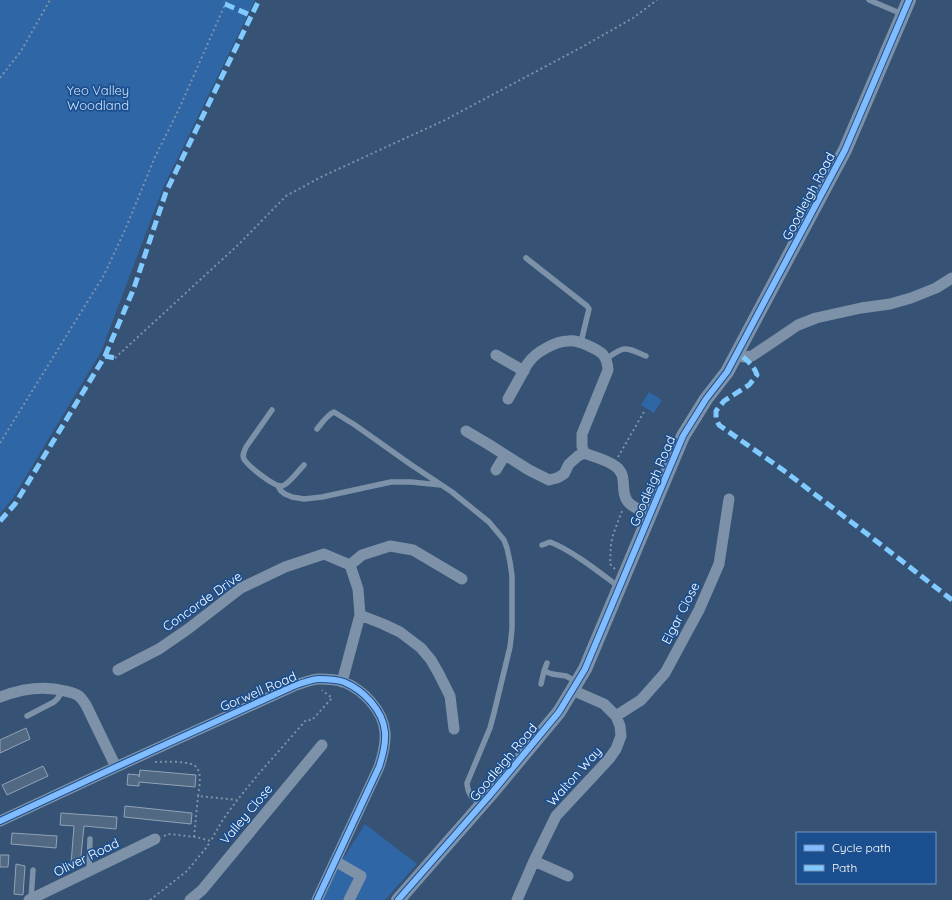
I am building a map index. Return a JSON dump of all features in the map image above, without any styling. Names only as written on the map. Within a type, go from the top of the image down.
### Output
[{"type":"street","name":"Goodleigh Road","points":[[398,900],[482,805],[559,712],[585,669],[683,436],[706,399],[727,372],[845,150],[909,0]]},
{"type":"street","points":[[736,354],[742,357],[752,356],[798,325],[816,318],[861,308],[890,304],[911,298],[936,288],[952,278]]},
{"type":"street","points":[[508,399],[529,362],[536,354],[550,346],[567,340],[581,342],[599,350],[606,359],[608,370],[582,434],[582,446],[584,453]]},
{"type":"street","points":[[496,355],[524,371]]},
{"type":"street","points":[[466,432],[529,470],[549,480],[564,474],[569,464],[584,453],[614,465],[624,478],[625,497],[634,507],[650,515]]},
{"type":"street","points":[[496,470],[506,455]]},
{"type":"street","name":"Elgar Close","points":[[616,716],[641,700],[665,673],[699,610],[719,564],[729,499]]},
{"type":"street","points":[[342,682],[360,615],[358,589],[350,565],[362,555],[390,546],[413,550],[462,579]]},
{"type":"street","name":"Concorde Drive","points":[[118,670],[159,649],[188,629],[241,588],[285,568],[324,554],[350,565]]},
{"type":"street","points":[[360,615],[400,632],[421,648],[431,660],[450,696],[454,729]]},
{"type":"street","name":"Gorwell Road","points":[[0,821],[296,685],[318,679],[342,682],[358,690],[372,704],[380,716],[385,731],[385,748],[379,768],[317,900]]},
{"type":"street","points":[[574,686],[604,704],[616,716]]},
{"type":"street","points":[[0,697],[11,693],[44,687],[63,690],[80,696],[86,705],[116,767]]},
{"type":"street","name":"Walton Way","points":[[517,900],[556,816],[609,760],[616,749],[621,736],[620,726],[616,716]]},
{"type":"street","name":"Valley Close","points":[[190,900],[202,890],[322,745]]},
{"type":"street","name":"Oliver Road","points":[[30,900],[155,839]]},
{"type":"street","points":[[335,861],[361,876],[349,900]]},
{"type":"street","points":[[534,861],[568,876]]},
{"type":"lane","points":[[869,0],[903,14]]},
{"type":"lane","points":[[526,258],[587,306],[588,309],[581,342]]},
{"type":"lane","points":[[606,359],[624,349],[630,349],[646,356]]},
{"type":"lane","points":[[272,410],[246,447],[243,454],[248,464],[278,486],[285,494],[304,499],[322,497],[392,482],[411,482],[443,486]]},
{"type":"lane","points":[[317,429],[328,416],[334,412],[452,492],[479,513],[504,540],[512,576],[512,629],[510,647],[490,728],[467,783],[468,791],[471,796],[482,805]]},
{"type":"lane","points":[[278,486],[287,484],[304,465]]},
{"type":"lane","points":[[542,545],[550,542],[555,544],[621,581]]},
{"type":"lane","points":[[541,684],[547,663]]},
{"type":"lane","points":[[544,671],[566,676],[574,686]]},
{"type":"lane","points":[[27,716],[54,702],[63,690]]},
{"type":"lane","points":[[89,871],[90,838]]},
{"type":"lane","points":[[30,900],[33,870]]},
{"type":"path","points":[[0,78],[21,50],[50,0]]},
{"type":"path","points":[[0,443],[104,275],[125,230],[155,157],[180,110],[227,0]]},
{"type":"path","points":[[115,358],[238,245],[286,196],[321,177],[445,120],[627,22],[657,0]]},
{"type":"path","points":[[614,465],[645,410]]},
{"type":"path","points":[[621,581],[610,564],[611,544],[615,528],[628,501]]},
{"type":"path","points":[[150,900],[187,871],[211,841],[215,832],[232,807],[306,720],[312,720],[332,698],[312,681]]},
{"type":"path","points":[[154,762],[181,762],[195,765],[198,768],[198,796],[194,837]]},
{"type":"path","points":[[198,796],[238,800]]},
{"type":"path","points":[[155,839],[168,834],[194,837],[211,841]]},
{"type":"green space","name":"Yeo Valley Woodland","points":[[0,0],[255,0],[163,188],[101,352],[13,498],[0,514]]},
{"type":"green space","points":[[649,392],[662,400],[654,413],[641,405]]},
{"type":"green space","points":[[365,824],[417,864],[385,900],[322,900],[336,870]]},
{"type":"building","points":[[26,728],[30,739],[0,753],[0,740]]},
{"type":"building","points":[[43,766],[48,776],[7,795],[2,785]]},
{"type":"building","points":[[140,770],[196,775],[195,787],[139,782],[139,786],[127,785],[128,774],[139,775],[139,777]]},
{"type":"building","points":[[125,806],[192,813],[191,824],[124,817]]},
{"type":"building","points":[[61,813],[117,817],[116,829],[84,826],[80,865],[71,864],[74,826],[60,825]]},
{"type":"building","points":[[12,833],[57,836],[56,848],[11,844]]},
{"type":"building","points":[[0,855],[9,855],[8,867],[0,867]]},
{"type":"building","points":[[16,864],[25,866],[23,895],[14,894]]},
{"type":"marked path","points":[[105,356],[134,288],[166,192],[259,0]]},
{"type":"marked path","points":[[225,4],[252,16]]},
{"type":"marked path","points":[[0,521],[15,504],[105,356],[115,358]]},
{"type":"marked path","points":[[743,357],[753,367],[757,375],[749,385],[724,401],[716,411],[716,418],[719,425],[783,470],[952,600]]},
{"type":"cycle path","points":[[398,900],[490,795],[559,712],[585,669],[683,436],[706,399],[727,372],[845,150],[909,0]]},
{"type":"cycle path","points":[[0,821],[296,685],[316,679],[341,681],[358,690],[376,709],[383,724],[385,732],[385,745],[379,767],[317,900]]}]
